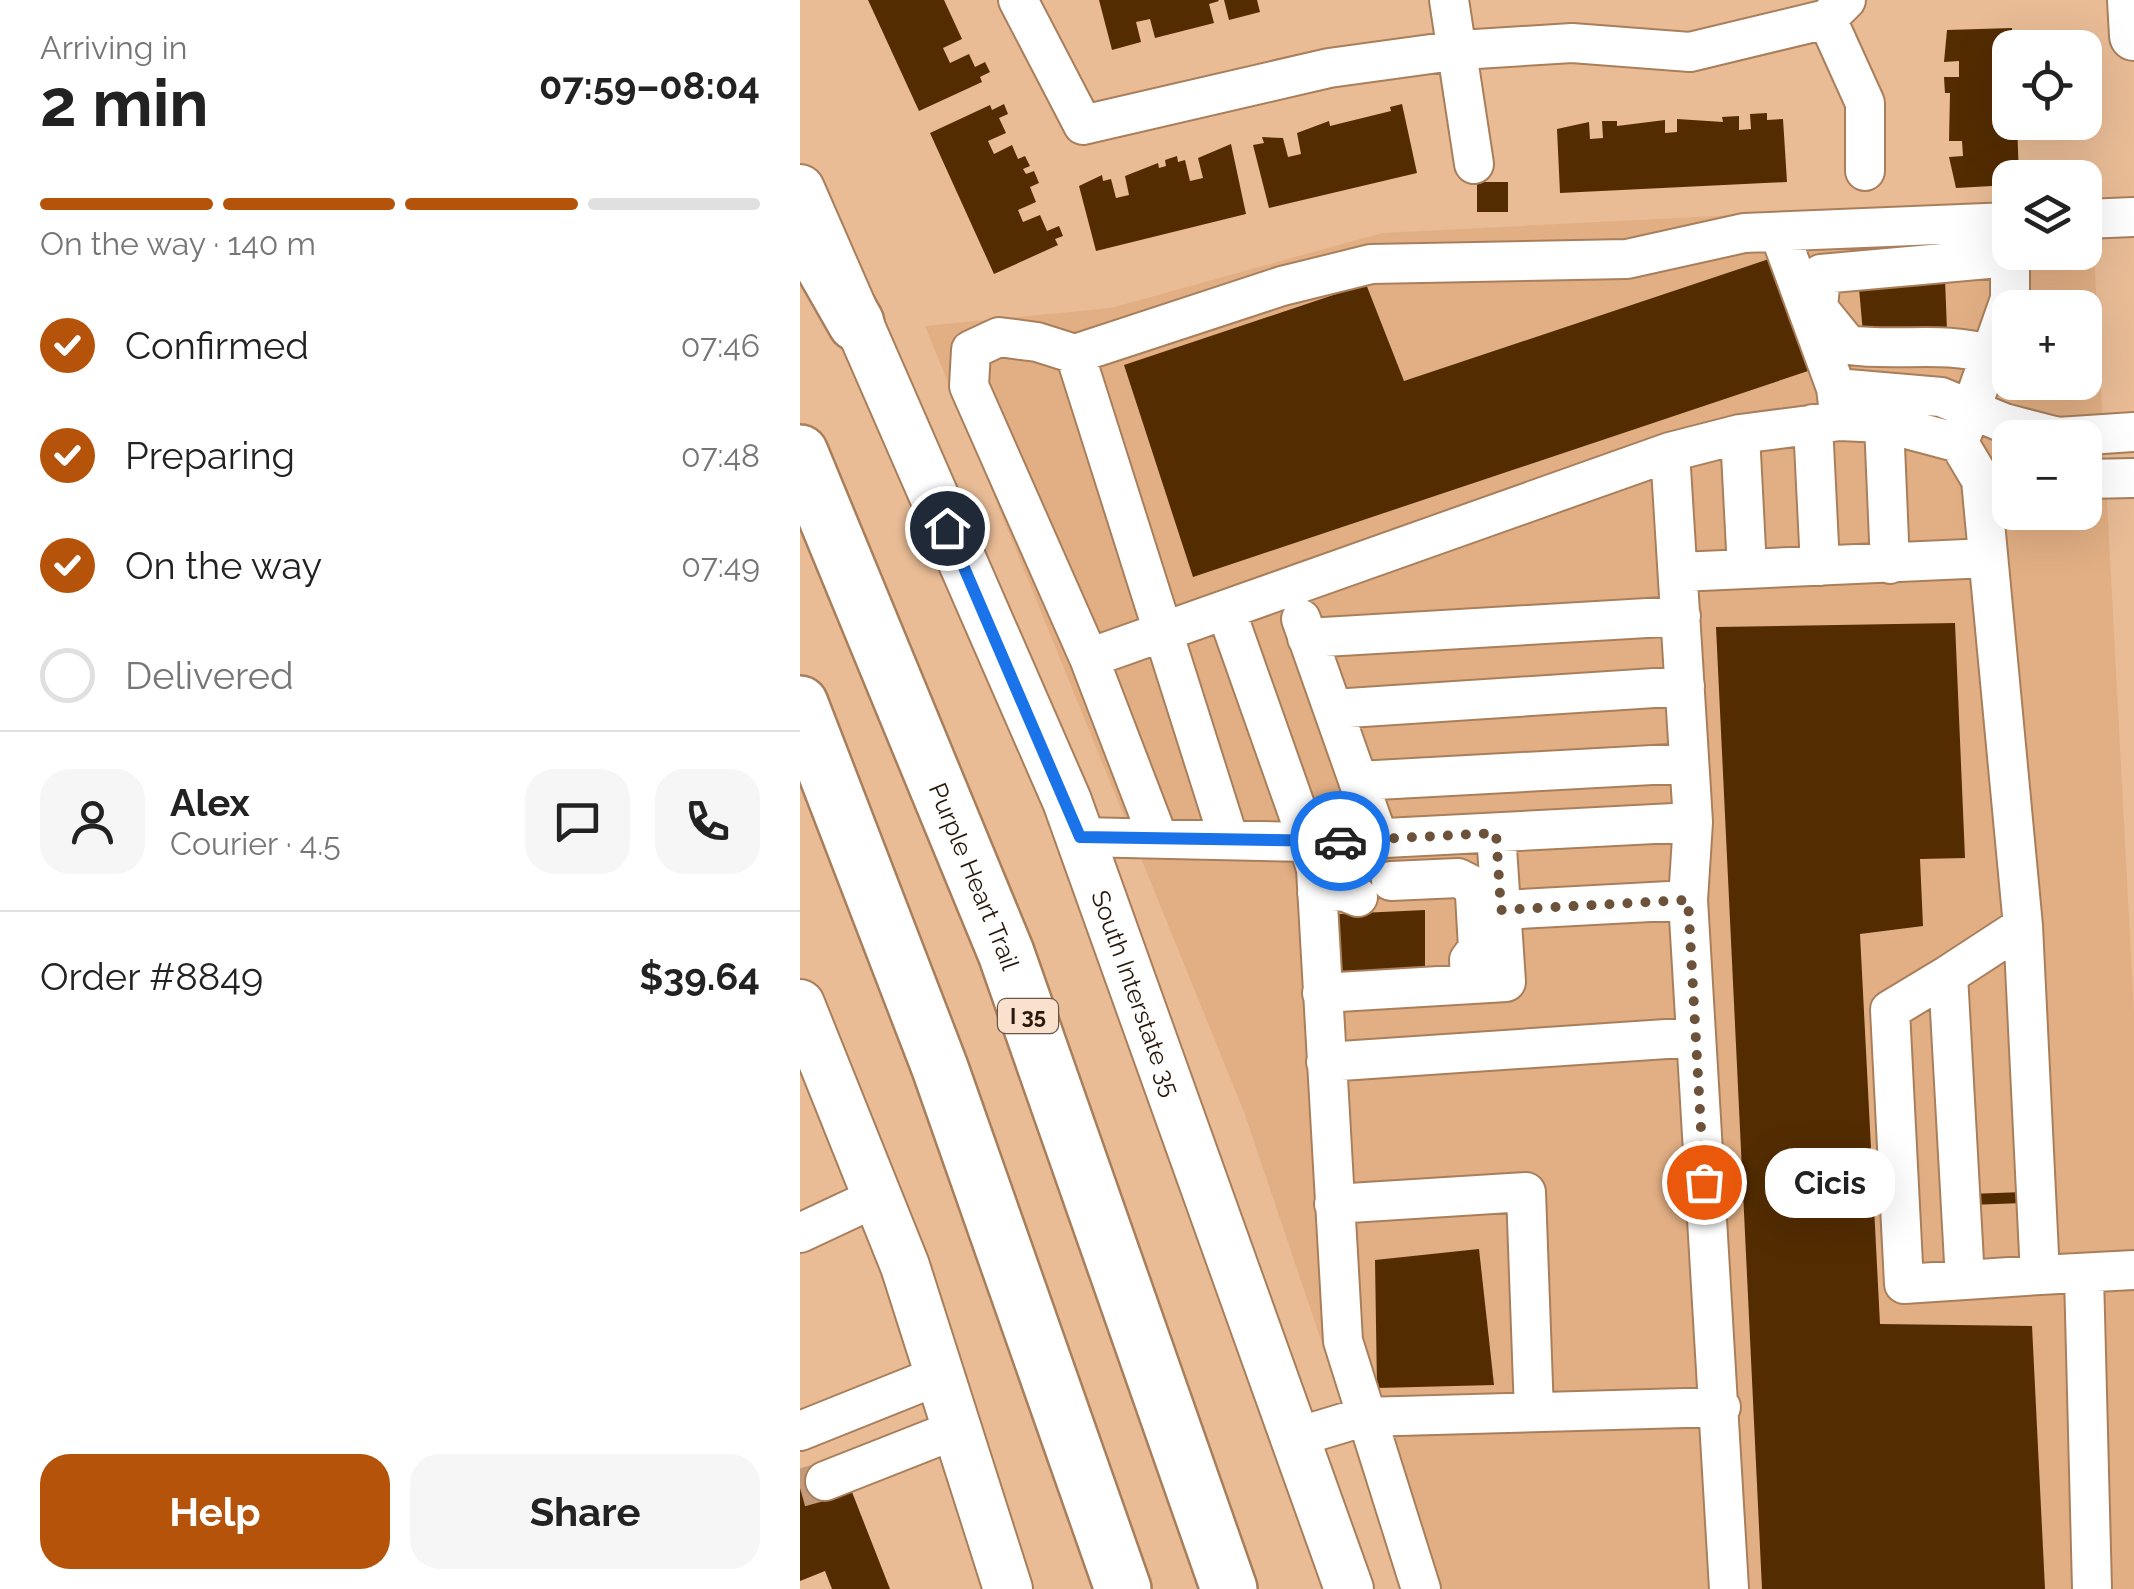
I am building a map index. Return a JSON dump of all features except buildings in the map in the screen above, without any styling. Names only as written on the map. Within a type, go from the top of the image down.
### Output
[{"type":"highway","points":[[800,225],[856,323]]},
{"type":"highway","name":"Purple Heart Trail","points":[[800,453],[1006,953],[1229,1589]]},
{"type":"highway","points":[[800,704],[940,1068],[1124,1589]]},
{"type":"main road","points":[[2132,0],[2134,36]]},
{"type":"main road","name":"South Interstate 35","points":[[800,189],[1080,837],[1349,1589]]},
{"type":"main road","points":[[800,1004],[877,1197],[940,1375],[1008,1589]]},
{"type":"street","points":[[1018,0],[1083,125],[1329,68],[1460,50],[1572,43],[1690,52],[1836,10],[1865,103],[1865,171]]},
{"type":"street","points":[[1449,0],[1460,50],[1474,164]]},
{"type":"street","points":[[2102,218],[2134,217]]},
{"type":"street","points":[[1779,232],[1830,411],[1820,566]]},
{"type":"street","points":[[1158,838],[1088,658],[969,386],[971,350],[999,337],[1036,342],[1075,354],[1282,286],[1372,264],[1628,259],[1744,233],[1992,234]]},
{"type":"street","points":[[1965,426],[1992,355],[1956,344],[1888,350],[1848,345],[1818,308],[1821,274],[1992,238]]},
{"type":"street","points":[[1075,354],[1229,840]]},
{"type":"street","points":[[1088,658],[1670,452],[1830,411],[1941,397],[1965,426],[1992,475]]},
{"type":"street","points":[[1830,411],[1884,424],[2004,424],[2058,437],[2134,432]]},
{"type":"street","points":[[1884,424],[1890,564]]},
{"type":"street","points":[[1740,434],[1747,569]]},
{"type":"street","points":[[1670,452],[1693,822],[1688,900],[1730,1589]]},
{"type":"street","points":[[2102,479],[2134,478]]},
{"type":"street","points":[[1992,513],[1988,558],[2022,926],[2040,1276]]},
{"type":"street","points":[[1678,572],[1988,558]]},
{"type":"street","points":[[1290,588],[1379,840]]},
{"type":"street","points":[[1226,610],[1308,842],[1360,890],[1458,878],[1470,884],[1476,895],[1478,948],[1470,972]]},
{"type":"street","points":[[1308,638],[1681,616]]},
{"type":"street","points":[[1332,709],[1685,686]]},
{"type":"street","points":[[1358,780],[1689,763]]},
{"type":"street","points":[[1080,837],[1308,842],[1693,822]]},
{"type":"street","points":[[1322,993],[1470,972],[1506,982],[1496,833]]},
{"type":"street","points":[[1360,890],[1322,993],[1343,1341],[1363,1417],[1420,1589]]},
{"type":"street","points":[[1501,910],[1688,900]]},
{"type":"street","points":[[2022,926],[1890,1010],[1904,1284],[2134,1270]]},
{"type":"street","points":[[1948,974],[1965,1280]]},
{"type":"street","points":[[1326,1062],[1696,1037]]},
{"type":"street","points":[[1334,1204],[1526,1192],[1534,1412]]},
{"type":"street","points":[[800,1233],[877,1197]]},
{"type":"street","points":[[2084,1274],[2092,1589]]},
{"type":"street","points":[[800,1430],[940,1375]]},
{"type":"street","points":[[1297,1437],[1363,1417],[1721,1407]]},
{"type":"street","points":[[825,1480],[957,1430]]},
{"type":"shaded area","points":[[1992,202],[1992,270],[2095,270],[2096,290],[1992,290],[1992,400],[2102,400],[2134,1012],[2134,1589],[1405,1589],[1244,1112],[925,326],[1111,308],[1382,233]]},
{"type":"tunnel","points":[[800,1488],[825,1481]]},
{"type":"way so far","points":[[1340,841],[1496,833],[1501,910],[1688,900],[1704,1182]]},
{"type":"place","name":"Cicis","points":[[1704,1182]]},
{"type":"route","points":[[947,528],[1080,837],[1340,841]]}]
